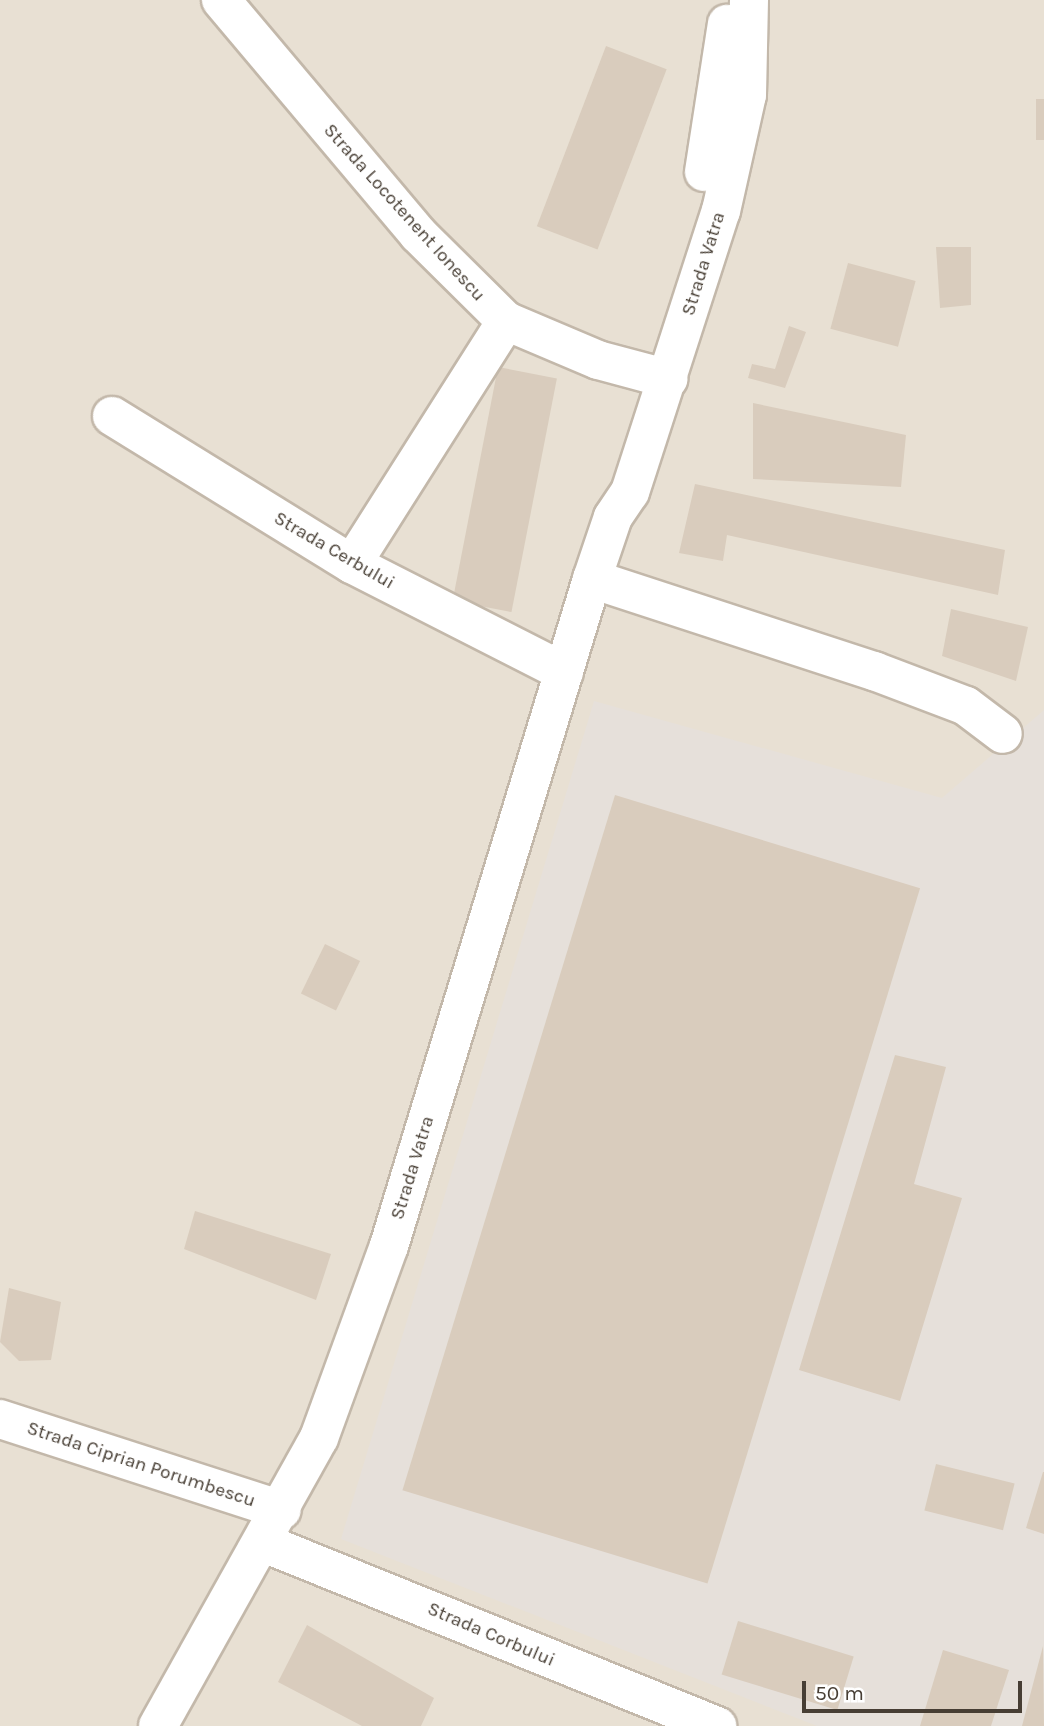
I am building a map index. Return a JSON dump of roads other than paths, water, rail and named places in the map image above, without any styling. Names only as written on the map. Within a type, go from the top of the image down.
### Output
[{"type":"street","name":"Strada Locotenent Ionescu","points":[[221,0],[418,234],[506,321],[554,344],[657,375]]},
{"type":"street","name":"Strada Vatra","points":[[724,0],[733,93]]},
{"type":"street","name":"Strada Vatra","points":[[158,1726],[273,1526],[319,1438],[389,1246],[592,579],[613,517],[630,492],[657,375],[715,180],[748,0]]},
{"type":"street","points":[[352,564],[506,321]]},
{"type":"street","name":"Strada Cerbului","points":[[112,416],[352,564],[564,672]]},
{"type":"street","points":[[592,579],[874,671],[966,706],[1003,734]]},
{"type":"street","name":"Strada Ciprian Porumbescu","points":[[0,1419],[273,1526]]},
{"type":"street","name":"Strada Corbului","points":[[273,1526],[718,1726]]}]
